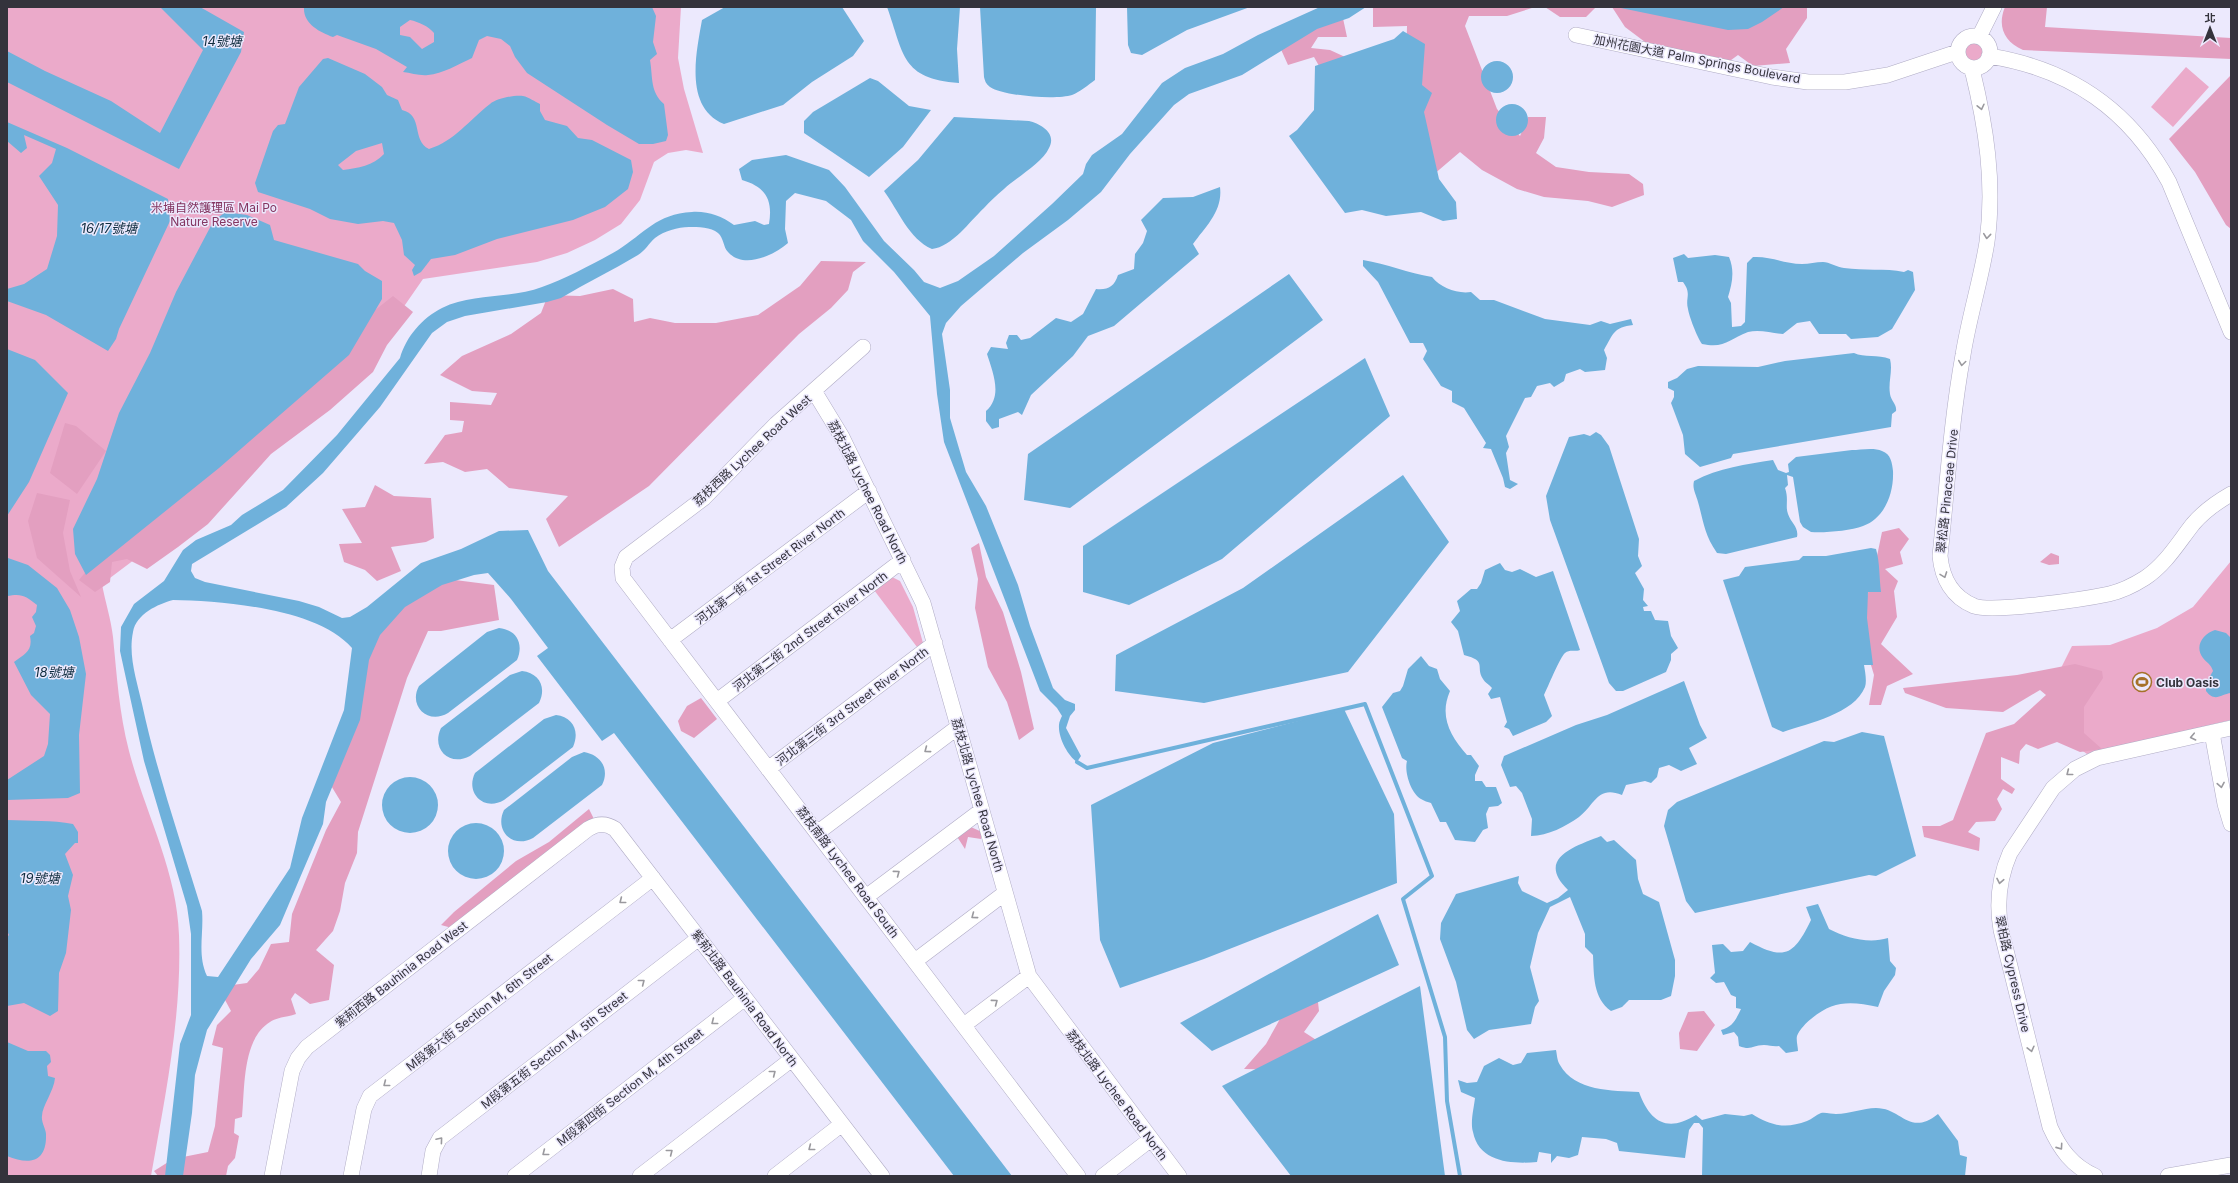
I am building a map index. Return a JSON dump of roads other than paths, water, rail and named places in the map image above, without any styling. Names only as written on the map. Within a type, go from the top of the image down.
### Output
[{"type":"street","points":[[1979,37],[1994,7]]},
{"type":"street","name":"加州花園大道 Palm Springs Boulevard","points":[[1576,35],[1772,77],[1814,82],[1845,82],[1888,75],[1957,52]]},
{"type":"street","points":[[1967,37],[1979,37],[1988,45],[1990,56],[1983,66],[1972,69],[1961,63],[1957,52],[1962,41],[1967,37]]},
{"type":"street","points":[[1990,56],[2040,68],[2074,83],[2107,105],[2136,133],[2152,154],[2169,182],[2231,332]]},
{"type":"street","name":"翠松路 Pinaceae Drive","points":[[1972,69],[1987,139],[1990,165],[1990,216],[1983,267],[1967,332],[1957,400],[1940,556],[1943,575],[1947,584],[1966,602],[1990,609],[2097,596],[2122,590],[2140,581],[2156,570],[2203,513],[2231,494]]},
{"type":"street","name":"荔枝西路 Lychee Road West","points":[[622,567],[626,557],[704,498],[776,424],[863,347]]},
{"type":"street","name":"荔枝北路 Lychee Road North","points":[[814,391],[842,438],[923,603],[1029,976],[1179,1176]]},
{"type":"street","name":"河北第一街 1st Street River North","points":[[670,640],[869,491]]},
{"type":"street","name":"河北第二街 2nd Street River North","points":[[717,701],[903,560]]},
{"type":"street","name":"荔枝南路 Lychee Road South","points":[[622,567],[622,573],[626,583],[1078,1176]]},
{"type":"street","name":"河北第三街 3rd Street River North","points":[[768,768],[935,643]]},
{"type":"street","points":[[817,833],[958,726]]},
{"type":"street","name":"翠柏路 Cypress Drive","points":[[2095,1176],[2079,1167],[2066,1156],[2057,1143],[2050,1127],[2001,930],[1998,900],[2002,875],[2010,853],[2053,788],[2075,768],[2097,758],[2231,728]]},
{"type":"street","points":[[2212,733],[2225,804],[2231,824]]},
{"type":"street","points":[[866,897],[982,810]]},
{"type":"street","name":"紫荊西路 Bauhinia Road West","points":[[272,1176],[292,1072],[298,1058],[307,1047],[588,829],[599,824],[605,824]]},
{"type":"street","name":"紫荊北路 Bauhinia Road North","points":[[605,824],[615,829],[882,1176]]},
{"type":"street","name":"M段第六街 Section M, 6th Street","points":[[351,1176],[364,1109],[370,1096],[653,878]]},
{"type":"street","points":[[915,961],[1005,893]]},
{"type":"street","name":"M段第五街 Section M, 5th Street","points":[[429,1176],[434,1152],[440,1138],[699,938]]},
{"type":"street","points":[[964,1025],[1029,976]]},
{"type":"street","name":"M段第四街 Section M, 4th Street","points":[[515,1176],[745,998]]},
{"type":"street","points":[[640,1176],[792,1059]]},
{"type":"street","points":[[775,1176],[842,1124]]},
{"type":"street","points":[[1103,1176],[1151,1140]]},
{"type":"street","points":[[2168,1176],[2231,1165]]},
{"type":"water","name":"14號塘","points":[[160,7],[200,7],[244,32],[241,52],[179,169],[7,82],[7,51],[45,71],[111,101],[160,133],[203,50]]},
{"type":"water","points":[[304,7],[652,7],[656,16],[653,42],[657,54],[650,60],[654,90],[656,95],[664,104],[668,135],[666,141],[653,144],[639,144],[607,125],[527,73],[515,57],[510,46],[501,39],[487,36],[479,40],[472,58],[439,73],[419,75],[403,72],[407,67],[376,49],[337,35],[333,37],[323,33],[309,23],[304,13]],"holes":[[[410,20],[429,28],[434,33],[434,42],[422,49],[410,37],[400,35],[400,27]]]},
{"type":"water","points":[[725,7],[842,7],[864,41],[853,56],[812,82],[783,105],[724,124],[711,116],[703,105],[698,93],[696,63],[702,20]]},
{"type":"water","points":[[887,7],[960,7],[957,49],[959,83],[940,81],[915,70],[902,51]]},
{"type":"water","points":[[980,7],[1096,7],[1095,80],[1072,95],[1054,97],[1017,95],[1006,93],[990,87],[984,77]]},
{"type":"water","points":[[1127,7],[1250,7],[1187,30],[1142,55],[1131,53],[1128,45]]},
{"type":"water","points":[[1320,7],[1366,7],[1349,18],[1317,29],[1242,75],[1189,94],[1174,105],[1130,154],[1101,192],[1068,220],[1023,253],[961,306],[946,323],[942,334],[950,390],[950,418],[966,472],[986,506],[1018,585],[1030,626],[1053,688],[1065,700],[1075,704],[1075,710],[1070,716],[1066,728],[1081,756],[1077,762],[1070,756],[1060,735],[1059,725],[1062,716],[1057,708],[1040,691],[944,442],[937,394],[930,316],[894,272],[863,241],[851,220],[826,201],[795,193],[786,201],[785,229],[788,243],[775,252],[759,259],[742,260],[735,257],[728,252],[721,237],[715,231],[708,228],[685,227],[663,233],[655,238],[638,255],[561,298],[547,302],[465,316],[447,322],[432,333],[380,407],[323,473],[286,507],[192,564],[191,571],[195,578],[205,582],[299,601],[319,607],[342,618],[350,617],[367,607],[421,563],[461,549],[499,531],[528,530],[548,571],[1012,1176],[954,1176],[614,733],[602,741],[537,656],[548,648],[511,599],[488,573],[474,575],[442,585],[405,607],[380,635],[369,660],[360,720],[326,802],[323,824],[280,925],[251,959],[207,1030],[195,1075],[192,1113],[183,1176],[165,1176],[180,1044],[191,1015],[191,934],[187,906],[144,761],[120,651],[121,627],[134,604],[164,581],[183,550],[196,540],[231,525],[242,515],[283,490],[337,435],[400,358],[406,343],[416,329],[428,317],[442,308],[466,300],[530,291],[551,284],[618,250],[652,225],[669,216],[698,212],[709,213],[734,225],[755,221],[764,225],[769,224],[769,201],[757,186],[742,180],[739,169],[752,160],[786,155],[829,170],[845,187],[884,241],[914,270],[924,282],[940,288],[958,281],[994,256],[1052,204],[1083,174],[1086,164],[1092,155],[1122,134],[1162,83],[1185,68],[1223,54],[1258,35]],"holes":[[[173,600],[242,605],[293,615],[336,634],[352,648],[344,710],[302,818],[290,868],[218,977],[207,976],[204,968],[202,960],[202,911],[155,756],[132,659],[133,632],[138,620],[143,615],[155,607]]]},
{"type":"water","points":[[1616,7],[1784,7],[1762,22],[1748,29],[1728,30]]},
{"type":"water","points":[[1403,31],[1425,44],[1422,85],[1432,93],[1424,112],[1439,179],[1456,202],[1457,219],[1443,221],[1421,212],[1386,216],[1362,210],[1345,213],[1289,136],[1297,130],[1314,110],[1315,66],[1394,39]]},
{"type":"water","points":[[328,58],[365,74],[382,87],[387,95],[398,100],[402,110],[409,113],[413,117],[420,140],[429,149],[447,141],[493,102],[510,97],[527,97],[540,104],[540,111],[545,120],[567,126],[578,138],[592,140],[631,160],[633,172],[628,189],[605,207],[573,220],[497,239],[455,255],[431,259],[421,272],[414,276],[412,270],[415,265],[404,255],[402,240],[394,223],[383,221],[358,224],[330,219],[310,209],[258,192],[255,183],[273,131],[278,125],[285,124],[299,87],[323,59]],"holes":[[[382,143],[384,154],[370,164],[360,167],[343,170],[338,165],[356,151]]]},
{"type":"water","points":[[1494,61],[1500,61],[1510,68],[1513,77],[1512,83],[1506,90],[1500,93],[1494,93],[1484,86],[1481,80],[1481,74],[1488,64]]},
{"type":"water","points":[[870,78],[878,81],[909,106],[931,110],[903,147],[869,177],[804,133],[804,121],[813,112]]},
{"type":"water","points":[[1509,104],[1515,104],[1525,111],[1528,120],[1527,126],[1521,133],[1515,136],[1509,136],[1499,129],[1496,123],[1496,117],[1503,107]]},
{"type":"water","points":[[954,117],[1029,121],[1038,124],[1046,130],[1051,138],[1051,143],[1041,159],[994,198],[954,239],[947,244],[932,249],[910,231],[884,191],[918,160]]},
{"type":"water","name":"16/17號塘","points":[[7,122],[67,148],[168,199],[170,221],[119,329],[116,339],[108,351],[46,315],[7,301],[7,289],[24,284],[47,269],[57,236],[58,205],[39,176],[52,163],[56,149],[24,135],[27,148],[21,153],[7,141]]},
{"type":"water","points":[[1220,187],[1219,204],[1216,211],[1193,244],[1199,254],[1114,326],[1088,336],[1073,356],[1031,395],[1022,415],[1018,412],[999,419],[999,427],[992,429],[986,421],[986,411],[991,405],[995,391],[994,376],[987,354],[991,347],[1008,349],[1006,343],[1009,335],[1017,335],[1021,340],[1030,338],[1056,318],[1071,322],[1083,314],[1096,289],[1110,287],[1115,282],[1118,275],[1134,269],[1135,254],[1143,243],[1147,231],[1141,220],[1163,198],[1193,197]]},
{"type":"water","points":[[226,212],[247,215],[270,225],[274,240],[358,264],[365,271],[382,281],[382,299],[349,355],[219,468],[86,575],[75,554],[73,529],[97,479],[119,413],[150,353],[176,292],[214,220]]},
{"type":"water","points":[[1684,254],[1688,258],[1715,255],[1729,257],[1732,267],[1732,282],[1728,297],[1731,303],[1732,327],[1741,326],[1745,322],[1747,263],[1753,257],[1796,264],[1825,262],[1852,269],[1904,272],[1908,270],[1913,272],[1915,290],[1892,329],[1878,337],[1851,339],[1846,334],[1819,334],[1810,321],[1797,323],[1783,334],[1752,331],[1722,344],[1702,344],[1696,332],[1687,305],[1688,293],[1686,286],[1683,282],[1678,282],[1673,258]]},
{"type":"water","points":[[1363,260],[1432,277],[1440,284],[1455,291],[1471,292],[1480,300],[1494,300],[1545,319],[1590,325],[1601,321],[1610,324],[1631,319],[1633,325],[1618,330],[1612,336],[1604,350],[1607,358],[1605,370],[1585,372],[1580,369],[1566,374],[1564,381],[1554,387],[1550,383],[1537,386],[1531,397],[1525,398],[1506,436],[1509,447],[1506,453],[1510,480],[1518,484],[1510,489],[1505,487],[1503,478],[1491,449],[1483,448],[1486,443],[1464,408],[1452,402],[1452,391],[1441,386],[1423,359],[1427,351],[1423,343],[1410,343],[1378,282],[1363,266]]},
{"type":"water","points":[[1289,274],[1323,320],[1070,508],[1024,500],[1028,454]]},
{"type":"water","points":[[7,349],[35,360],[68,393],[29,482],[7,516]]},
{"type":"water","points":[[1854,353],[1890,359],[1890,394],[1896,409],[1896,411],[1892,414],[1891,427],[1733,454],[1731,458],[1700,467],[1685,454],[1683,435],[1671,403],[1674,397],[1674,391],[1668,388],[1668,382],[1677,378],[1687,369],[1698,366],[1758,367],[1785,361]]},
{"type":"water","points":[[1365,358],[1390,416],[1222,559],[1129,605],[1083,592],[1083,546]]},
{"type":"water","points":[[1596,432],[1601,435],[1609,446],[1639,539],[1638,556],[1642,566],[1635,573],[1644,589],[1643,600],[1648,606],[1643,607],[1644,611],[1651,611],[1655,620],[1668,621],[1671,636],[1678,648],[1671,654],[1671,660],[1666,672],[1623,691],[1616,691],[1609,683],[1550,520],[1546,496],[1569,437],[1584,434],[1590,436]]},
{"type":"water","points":[[1852,450],[1879,450],[1887,454],[1891,462],[1893,479],[1890,496],[1882,511],[1871,522],[1858,528],[1830,532],[1811,532],[1803,527],[1800,522],[1793,477],[1787,475],[1788,485],[1785,488],[1787,496],[1787,511],[1797,530],[1797,537],[1726,554],[1717,553],[1709,540],[1705,528],[1694,489],[1694,481],[1723,470],[1773,460],[1778,470],[1786,473],[1789,472],[1788,464],[1796,457]]},
{"type":"water","points":[[1403,475],[1449,542],[1348,672],[1204,703],[1115,691],[1116,655],[1243,588]]},
{"type":"water","points":[[1871,548],[1876,549],[1881,592],[1868,592],[1867,618],[1873,665],[1864,665],[1866,679],[1865,687],[1851,704],[1830,716],[1783,732],[1772,727],[1723,580],[1739,576],[1745,567],[1799,560],[1803,556],[1826,556]]},
{"type":"water","name":"18號塘","points":[[8,558],[28,565],[57,588],[70,610],[79,637],[86,674],[79,735],[80,793],[68,798],[7,800],[7,780],[44,756],[48,744],[50,714],[31,695],[14,662],[29,649],[31,641],[30,636],[34,633],[36,626],[32,617],[36,612],[37,605],[24,596],[7,596]]},
{"type":"water","points":[[1500,563],[1505,570],[1512,572],[1520,569],[1536,577],[1553,571],[1580,650],[1565,653],[1557,666],[1544,695],[1552,716],[1546,722],[1513,736],[1509,729],[1504,727],[1507,722],[1500,697],[1491,699],[1488,694],[1492,688],[1483,679],[1478,662],[1471,657],[1464,655],[1458,631],[1451,622],[1460,611],[1457,601],[1471,589],[1477,589],[1481,583],[1485,570]]},
{"type":"water","points":[[499,628],[510,632],[517,639],[520,649],[517,660],[448,713],[433,717],[422,712],[416,700],[416,693],[419,686],[487,632]]},
{"type":"water","points":[[2215,630],[2226,633],[2231,638],[2231,693],[2218,697],[2212,697],[2206,691],[2206,683],[2213,671],[2210,665],[2200,654],[2199,649],[2201,641],[2204,637]]},
{"type":"water","points":[[1421,656],[1429,666],[1437,669],[1440,679],[1450,691],[1446,709],[1448,725],[1451,733],[1461,748],[1467,755],[1471,755],[1479,766],[1475,775],[1475,781],[1482,781],[1486,787],[1496,787],[1502,803],[1498,806],[1489,807],[1486,814],[1488,828],[1483,830],[1475,842],[1455,840],[1446,822],[1440,822],[1431,803],[1421,799],[1414,792],[1407,776],[1407,761],[1402,758],[1382,707],[1393,693],[1400,691],[1408,669]]},
{"type":"water","points":[[522,671],[533,675],[540,682],[542,692],[539,703],[470,756],[462,759],[455,759],[449,758],[444,754],[438,743],[441,728],[510,675]]},
{"type":"water","points":[[1684,681],[1700,725],[1707,738],[1689,748],[1697,764],[1681,771],[1669,765],[1659,768],[1657,777],[1651,783],[1645,781],[1626,785],[1622,795],[1614,793],[1602,794],[1579,817],[1568,824],[1544,834],[1531,836],[1532,819],[1522,793],[1516,786],[1510,787],[1501,765],[1504,756],[1576,725],[1607,715]]},
{"type":"water","points":[[1344,709],[1394,814],[1397,883],[1204,959],[1120,988],[1100,940],[1091,805],[1213,743]]},
{"type":"water","points":[[556,715],[567,719],[574,726],[576,736],[573,747],[504,800],[490,804],[483,802],[478,798],[472,787],[475,773],[544,719]]},
{"type":"water","points":[[1862,732],[1884,736],[1916,856],[1876,876],[1869,875],[1695,913],[1686,901],[1664,826],[1668,810],[1677,802],[1824,741],[1834,742]]},
{"type":"water","points":[[584,752],[595,756],[602,764],[605,774],[602,785],[533,838],[526,841],[519,841],[512,840],[507,836],[502,825],[504,810],[572,757]]},
{"type":"water","points":[[410,777],[421,779],[430,785],[436,794],[438,805],[436,816],[430,825],[421,831],[410,833],[399,831],[390,825],[384,816],[382,805],[384,794],[390,785],[399,779]]},
{"type":"water","name":"19號塘","points":[[7,820],[49,821],[73,824],[78,832],[78,843],[75,843],[65,854],[73,875],[68,896],[71,910],[66,953],[59,973],[58,1011],[50,1016],[24,1003],[7,1006],[7,937],[9,935],[7,931]]},
{"type":"water","points":[[476,823],[487,825],[496,831],[502,840],[504,851],[502,862],[496,871],[487,877],[476,879],[465,877],[456,871],[450,862],[448,851],[450,840],[456,831],[465,825]]},
{"type":"water","points":[[1601,836],[1607,842],[1614,840],[1636,860],[1638,879],[1643,894],[1659,902],[1675,960],[1675,976],[1671,996],[1661,1000],[1629,1000],[1622,1007],[1611,1011],[1605,1006],[1596,986],[1593,955],[1585,947],[1585,934],[1570,897],[1550,907],[1538,933],[1530,967],[1539,1001],[1535,1007],[1531,1024],[1489,1030],[1474,1039],[1467,1030],[1456,982],[1440,939],[1441,923],[1456,894],[1519,876],[1518,883],[1522,891],[1547,903],[1558,898],[1568,890],[1559,879],[1556,869],[1557,861],[1571,849]]},
{"type":"water","points":[[1818,904],[1829,929],[1858,939],[1881,940],[1888,938],[1890,961],[1896,968],[1895,975],[1884,991],[1878,1007],[1851,1003],[1835,1005],[1827,1008],[1809,1020],[1799,1031],[1797,1036],[1798,1051],[1786,1053],[1779,1046],[1760,1045],[1747,1048],[1739,1046],[1738,1037],[1734,1032],[1723,1035],[1721,1030],[1731,1025],[1741,1009],[1736,1008],[1736,997],[1731,995],[1724,982],[1716,983],[1710,978],[1715,973],[1712,945],[1723,944],[1731,952],[1743,951],[1750,942],[1772,952],[1780,953],[1787,951],[1799,941],[1811,920],[1806,907]]},
{"type":"water","points":[[1378,914],[1399,965],[1212,1051],[1180,1023]]},
{"type":"water","points":[[1420,986],[1445,1176],[1291,1176],[1222,1086]]},
{"type":"water","points":[[7,1042],[28,1051],[46,1051],[50,1055],[51,1062],[47,1066],[48,1076],[55,1078],[42,1118],[46,1134],[46,1144],[40,1156],[29,1161],[7,1156]]},
{"type":"water","points":[[1556,1050],[1560,1065],[1566,1074],[1575,1080],[1584,1085],[1595,1088],[1639,1092],[1648,1111],[1661,1122],[1668,1124],[1686,1120],[1696,1115],[1702,1120],[1725,1114],[1744,1116],[1752,1114],[1772,1124],[1792,1125],[1807,1121],[1821,1113],[1841,1114],[1876,1108],[1885,1109],[1906,1120],[1920,1123],[1938,1114],[1958,1141],[1960,1155],[1967,1157],[1965,1176],[1702,1176],[1703,1128],[1699,1123],[1694,1123],[1689,1130],[1685,1158],[1619,1151],[1617,1143],[1606,1139],[1582,1137],[1578,1155],[1569,1158],[1557,1156],[1551,1163],[1551,1154],[1539,1152],[1537,1162],[1528,1163],[1508,1162],[1490,1156],[1482,1150],[1476,1142],[1473,1132],[1472,1119],[1475,1098],[1461,1092],[1458,1080],[1467,1083],[1477,1082],[1484,1066],[1499,1058],[1513,1065],[1521,1063],[1527,1053]]},
{"type":"waterway","points":[[1077,762],[1087,768],[1365,704],[1432,876],[1403,899],[1445,1037],[1447,1101],[1460,1176]]},
{"type":"place","name":"Club Oasis","points":[[2142,682]]},
{"type":"park label","name":"米埔自然護理區 Mai Po Nature Reserve","points":[[214,214]]}]
